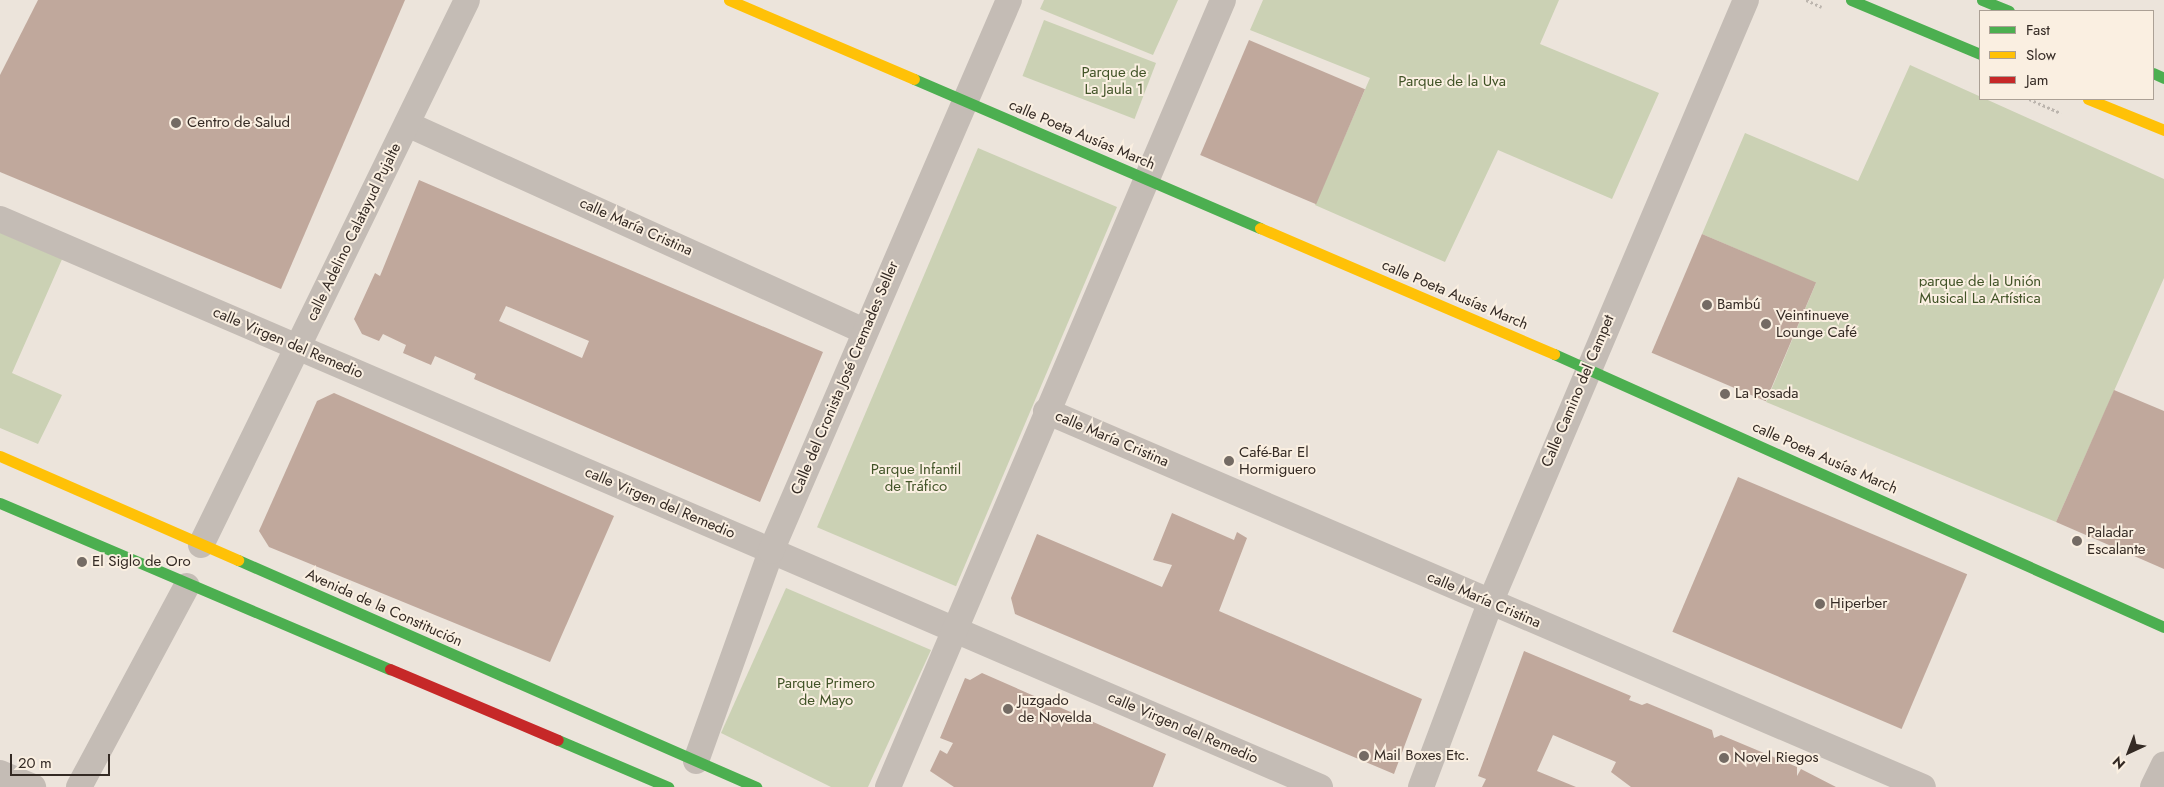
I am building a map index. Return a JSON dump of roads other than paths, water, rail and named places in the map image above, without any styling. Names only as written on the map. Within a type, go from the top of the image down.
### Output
[{"type":"street","name":"calle Adelino Calatayud Pujalte","points":[[201,545],[467,0]]},
{"type":"street","name":"calle Poeta Ausías March","points":[[729,0],[1587,368],[2164,627]]},
{"type":"street","name":"Calle del Cronista José Cremades Seller","points":[[696,761],[771,551],[864,331],[1009,0]]},
{"type":"street","points":[[888,787],[958,631],[1046,411],[1223,0]]},
{"type":"street","name":"Calle Camino del Campet","points":[[1421,787],[1490,603],[1587,368],[1746,0]]},
{"type":"street","points":[[1851,0],[1979,54]]},
{"type":"street","points":[[1982,0],[2006,10]]},
{"type":"street","points":[[2090,100],[2164,130]]},
{"type":"street","name":"calle María Cristina","points":[[407,124],[864,331]]},
{"type":"street","name":"calle Virgen del Remedio","points":[[0,219],[1320,787]]},
{"type":"street","name":"calle María Cristina","points":[[1046,411],[1490,603],[1923,787]]},
{"type":"street","name":"Avenida de la Constitución","points":[[0,456],[756,787]]},
{"type":"street","points":[[0,503],[187,586],[668,787]]},
{"type":"street","points":[[79,787],[187,586]]},
{"type":"street","points":[[2154,787],[2164,764]]},
{"type":"street","points":[[0,773],[33,787]]},
{"type":"place","name":"Centro de Salud","points":[[176,123]]},
{"type":"place","name":"Bambú","points":[[1707,305]]},
{"type":"place","name":"Veintinueve Lounge Café","points":[[1766,324]]},
{"type":"place","name":"La Posada","points":[[1725,394]]},
{"type":"place","name":"Café-Bar El Hormiguero","points":[[1229,461]]},
{"type":"place","name":"Paladar Escalante","points":[[2077,541]]},
{"type":"place","name":"El Siglo de Oro","points":[[82,562]]},
{"type":"place","name":"Hiperber","points":[[1820,604]]},
{"type":"place","name":"Juzgado de Novelda","points":[[1008,709]]},
{"type":"place","name":"Mail Boxes Etc.","points":[[1364,756]]},
{"type":"place","name":"Novel Riegos","points":[[1724,758]]},
{"type":"park label","name":"Parque de La Jaula 1","points":[[1114,80]]},
{"type":"park label","name":"Parque de la Uva","points":[[1452,82]]},
{"type":"park label","name":"parque de la Unión Musical La Artística","points":[[1980,290]]},
{"type":"park label","name":"Parque Infantil de Tráfico","points":[[916,478]]},
{"type":"park label","name":"Parque Primero de Mayo","points":[[826,692]]}]
